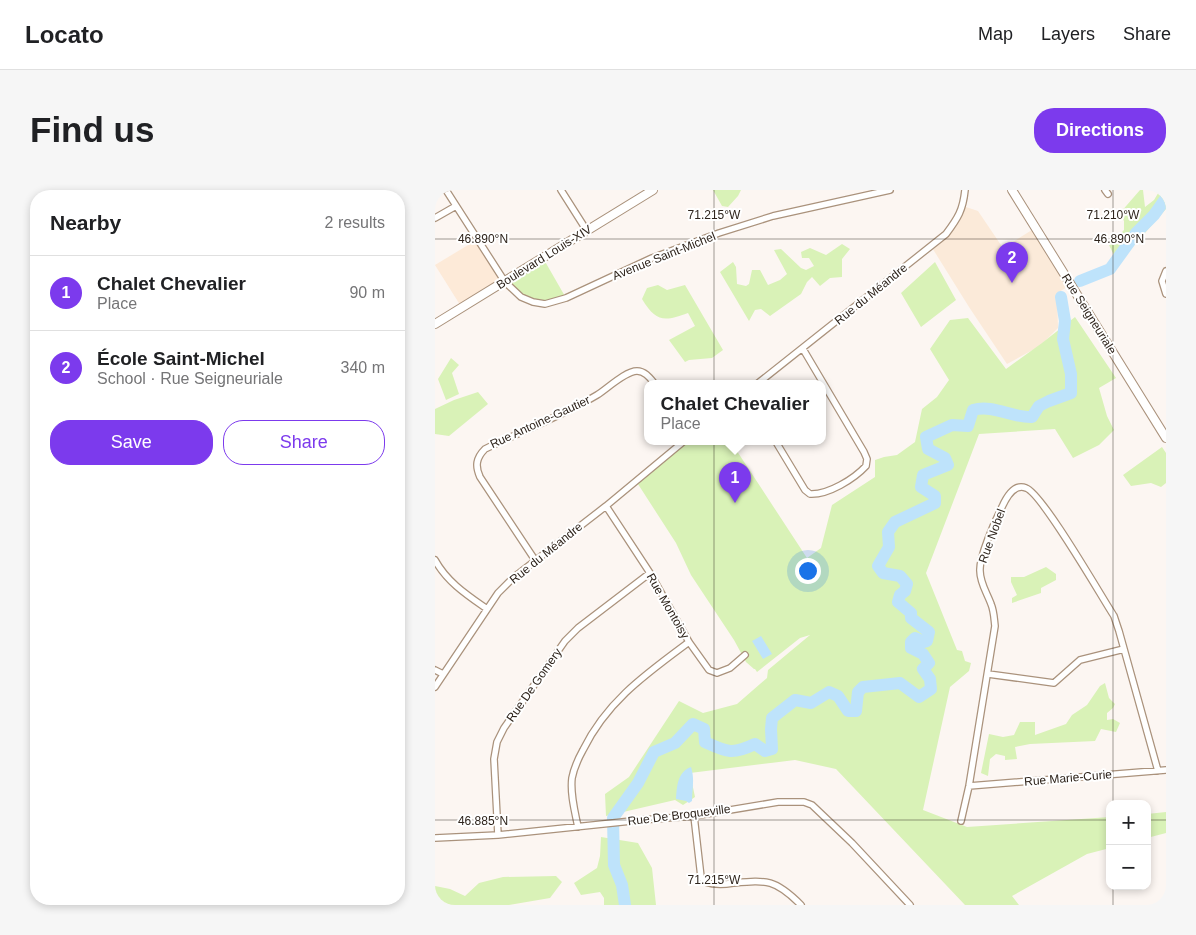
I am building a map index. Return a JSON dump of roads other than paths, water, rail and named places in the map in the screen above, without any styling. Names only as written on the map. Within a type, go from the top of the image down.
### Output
[{"type":"street","name":"Avenue Saint-Michel","points":[[446,190],[505,282],[521,297],[545,304],[557,301],[652,258],[719,233],[773,216],[890,190]]},
{"type":"street","points":[[561,190],[587,231]]},
{"type":"street","name":"Boulevard Louis-XIV","points":[[435,324],[653,190]]},
{"type":"street","name":"Rue du Méandre","points":[[762,380],[946,234],[958,219],[963,206],[965,190]]},
{"type":"street","name":"Rue Seigneuriale","points":[[1011,190],[1166,438]]},
{"type":"street","points":[[435,218],[456,206]]},
{"type":"street","points":[[1166,271],[1162,281],[1166,294]]},
{"type":"street","points":[[803,349],[821,380]]},
{"type":"street","name":"Rue Antoine-Gautier","points":[[535,560],[480,477],[477,469],[479,454],[485,449],[584,403],[632,372],[643,373],[651,380]]},
{"type":"street","points":[[778,445],[805,490],[811,494],[823,494],[861,472],[866,466],[867,459],[826,388]]},
{"type":"street","name":"Rue du Méandre","points":[[435,687],[498,593],[513,578],[606,506],[679,445]]},
{"type":"street","name":"Rue Nobel","points":[[961,821],[969,786],[995,626],[994,614],[983,587],[980,572],[982,559],[1008,495],[1014,489],[1021,487],[1028,488],[1034,493],[1061,531],[1113,616],[1119,631],[1158,771]]},
{"type":"street","name":"Rue Montoisy","points":[[606,506],[650,573],[689,642],[709,670],[717,673],[730,668],[745,655]]},
{"type":"street","points":[[435,560],[447,577],[458,588],[487,609]]},
{"type":"street","name":"Rue De Gomery","points":[[498,835],[494,759],[497,742],[504,728],[565,641],[578,628],[650,573]]},
{"type":"street","points":[[578,828],[573,802],[572,779],[576,764],[588,739],[611,706],[638,680],[689,642]]},
{"type":"street","points":[[988,674],[1054,683],[1080,660],[1123,649]]},
{"type":"street","points":[[435,670],[443,674]]},
{"type":"street","name":"Rue Marie-Curie","points":[[969,786],[1166,770]]},
{"type":"street","name":"Rue De Broqueville","points":[[435,838],[578,828],[619,822],[694,816],[778,802],[804,802],[812,806],[853,843],[910,905]]},
{"type":"street","points":[[694,816],[701,876],[705,882],[719,885],[761,880],[781,888],[801,905]]},
{"type":"water","points":[[761,636],[772,654],[763,659],[752,641]]},
{"type":"water","points":[[691,767],[693,784],[692,801],[689,803],[676,799],[680,776],[686,769]]},
{"type":"waterway","points":[[1080,281],[1110,269],[1136,233],[1154,215],[1166,198]]},
{"type":"waterway","points":[[625,905],[622,885],[614,865],[613,818],[638,783],[654,752],[675,743],[693,724],[704,729],[705,742],[724,750],[741,750],[755,744],[765,751],[772,749],[772,718],[795,700],[811,703],[829,692],[838,696],[848,711],[856,711],[858,692],[863,687],[900,683],[919,697],[931,689],[930,679],[923,669],[929,663],[923,654],[911,648],[911,642],[915,638],[924,642],[927,641],[929,632],[911,618],[911,613],[898,602],[907,584],[900,576],[883,573],[878,566],[889,547],[888,532],[895,522],[935,503],[935,496],[921,487],[923,475],[948,465],[945,458],[928,449],[926,437],[952,425],[968,426],[973,410],[988,409],[1032,417],[1039,406],[1071,393],[1071,374],[1063,339],[1065,321],[1061,297]]},
{"type":"place","name":"École Saint-Michel","points":[[1012,283]]},
{"type":"place","name":"Chalet Chevalier","points":[[735,503]]}]
